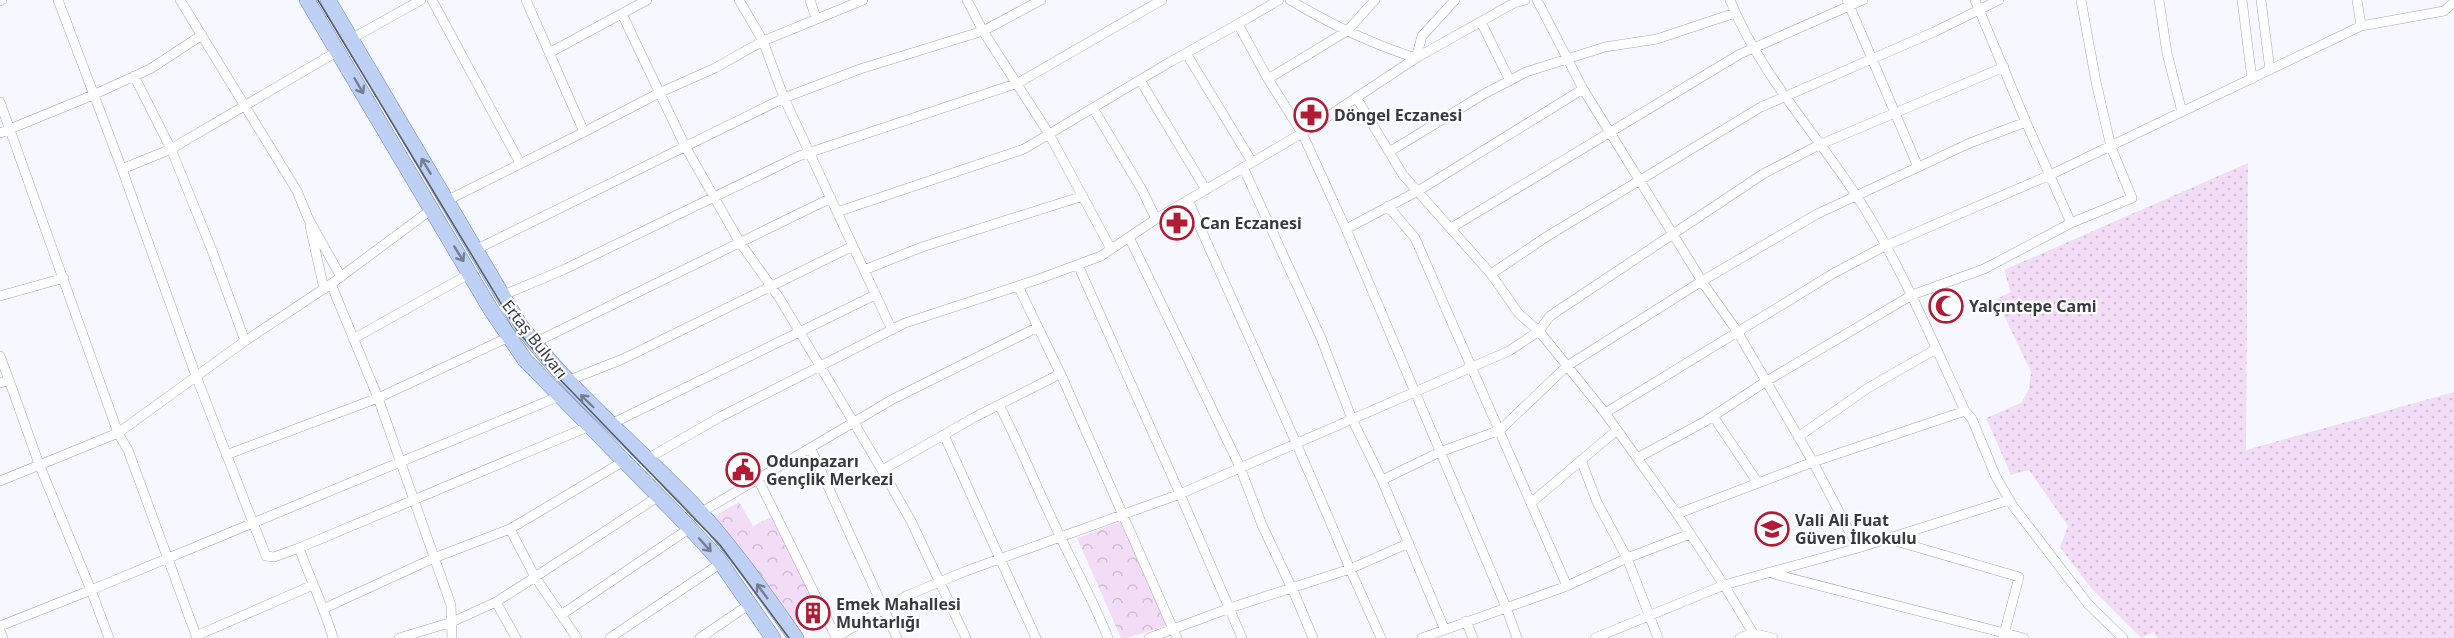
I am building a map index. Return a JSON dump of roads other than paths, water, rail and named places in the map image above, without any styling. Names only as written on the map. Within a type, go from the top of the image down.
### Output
[{"type":"main road","name":"Ertaş Bulvarı","points":[[307,0],[525,360],[690,528],[721,563],[773,638]]},
{"type":"main road","name":"Ertaş Bulvarı","points":[[328,0],[501,296],[534,343],[567,381],[700,513],[745,567],[796,638]]},
{"type":"street","points":[[58,0],[122,169],[196,376],[266,556],[274,557],[299,548],[590,426]]},
{"type":"street","points":[[180,0],[297,191],[308,218],[328,286],[378,398],[451,605],[453,638]]},
{"type":"street","points":[[351,39],[421,0]]},
{"type":"street","points":[[432,0],[520,163]]},
{"type":"street","points":[[526,0],[584,132]]},
{"type":"street","points":[[549,53],[647,0]]},
{"type":"street","points":[[740,0],[763,41],[784,98],[892,330]]},
{"type":"street","points":[[810,0],[816,18]]},
{"type":"street","points":[[446,201],[659,93],[715,68],[763,41],[863,0]]},
{"type":"street","points":[[967,0],[983,31],[1049,134],[1111,249]]},
{"type":"street","points":[[475,250],[784,98],[870,66],[983,31],[1041,0]]},
{"type":"street","points":[[501,296],[563,270],[809,152],[1018,83],[1162,0]]},
{"type":"street","points":[[837,212],[1024,149],[1279,0]]},
{"type":"street","points":[[1268,79],[1347,31],[1375,0]]},
{"type":"street","points":[[1416,58],[1422,36],[1455,0]]},
{"type":"street","points":[[647,459],[720,417],[905,323],[1078,265],[1111,249],[1156,219],[1302,133],[1416,58],[1514,3],[1525,0]]},
{"type":"street","points":[[1537,0],[1583,89],[1702,281],[1737,332],[1813,462],[1858,548]]},
{"type":"street","points":[[1730,0],[1754,48],[1819,145],[1856,195],[1885,246],[1912,296],[1965,411],[1972,419],[1996,477],[2009,500],[2088,604],[2123,638]]},
{"type":"street","points":[[1451,228],[1720,65],[1848,3],[1863,0]]},
{"type":"street","points":[[1975,0],[2026,122],[2072,223]]},
{"type":"street","points":[[1491,274],[1546,237],[1761,107],[1872,60],[1998,0]]},
{"type":"street","points":[[1639,457],[1713,416],[1765,382],[1912,296],[1984,269],[2072,223],[2132,198],[2111,147],[2081,0]]},
{"type":"street","points":[[2159,0],[2167,53],[2182,112]]},
{"type":"street","points":[[2242,0],[2252,79]]},
{"type":"street","points":[[2261,0],[2270,70]]},
{"type":"street","points":[[2357,0],[2361,26]]},
{"type":"street","points":[[1294,1],[1380,47],[1416,58]]},
{"type":"street","points":[[1605,413],[1834,273],[1885,246],[2111,147],[2361,26],[2444,11],[2454,2]]},
{"type":"street","points":[[1848,3],[1918,167]]},
{"type":"street","points":[[1389,152],[1526,72],[1605,47],[1657,39],[1735,13]]},
{"type":"street","points":[[621,14],[685,146],[739,241],[800,332],[911,521],[966,638]]},
{"type":"street","points":[[1481,22],[1510,81]]},
{"type":"street","points":[[1238,24],[1268,79],[1302,133],[1346,229],[1506,607],[1517,638]]},
{"type":"street","points":[[4,132],[150,69],[202,35]]},
{"type":"street","points":[[122,169],[171,149],[338,51]]},
{"type":"street","points":[[1186,53],[1248,165],[1321,338],[1352,419],[1382,480],[1444,628]]},
{"type":"street","points":[[758,479],[836,638],[883,609],[940,582],[1180,494],[1509,351],[1539,331],[1550,316],[1763,174],[1819,145],[2004,67]]},
{"type":"street","points":[[134,76],[171,149],[245,341]]},
{"type":"street","points":[[1140,80],[1206,189]]},
{"type":"street","points":[[1346,229],[1418,191],[1583,89]]},
{"type":"street","points":[[1356,97],[1403,175],[1491,274],[1519,314],[1539,331],[1639,457],[1724,585],[1754,635]]},
{"type":"street","points":[[0,102],[4,132],[64,278],[118,433],[128,450],[197,637],[313,585]]},
{"type":"street","points":[[1093,108],[1142,190],[1156,219]]},
{"type":"street","points":[[1382,480],[1440,452],[1500,430],[1567,366],[1702,281],[1817,214],[1970,143],[2026,122]]},
{"type":"street","points":[[864,270],[922,247],[1083,196]]},
{"type":"street","points":[[534,343],[831,198]]},
{"type":"street","points":[[1188,200],[1381,638]]},
{"type":"street","points":[[1388,206],[1415,238],[1567,586]]},
{"type":"street","points":[[0,481],[118,433],[245,341],[341,277],[432,209]]},
{"type":"street","points":[[308,218],[341,277]]},
{"type":"street","points":[[1129,237],[1240,467],[1262,525],[1313,638]]},
{"type":"street","points":[[567,381],[623,359],[853,246]]},
{"type":"street","points":[[1078,265],[1242,638]]},
{"type":"street","points":[[353,339],[471,273]]},
{"type":"street","points":[[0,296],[64,278]]},
{"type":"street","points":[[1018,286],[1123,513],[1175,634]]},
{"type":"street","points":[[611,424],[875,295]]},
{"type":"street","points":[[700,513],[854,422],[952,369],[1038,327]]},
{"type":"street","points":[[226,455],[378,398],[509,337]]},
{"type":"street","points":[[1798,437],[1868,388],[1936,349]]},
{"type":"street","points":[[0,356],[4,382],[109,638]]},
{"type":"street","points":[[882,470],[1060,374]]},
{"type":"street","points":[[0,626],[168,559],[560,396]]},
{"type":"street","points":[[999,405],[1021,447],[1060,537],[1096,607],[1108,638]]},
{"type":"street","points":[[1677,514],[1813,462],[1965,411]]},
{"type":"street","points":[[1713,416],[1758,483]]},
{"type":"street","points":[[1532,502],[1617,430]]},
{"type":"street","points":[[944,435],[1036,638]]},
{"type":"street","points":[[811,449],[897,638]]},
{"type":"street","points":[[325,608],[434,558],[510,529],[624,460]]},
{"type":"street","points":[[1581,460],[1597,502],[1627,558],[1658,638]]},
{"type":"street","points":[[399,638],[452,622],[496,602],[659,496]]},
{"type":"street","points":[[1595,638],[1724,585],[1858,548],[2009,500]]},
{"type":"street","points":[[561,615],[690,528]]},
{"type":"street","points":[[510,529],[536,577],[577,638]]},
{"type":"street","points":[[1422,638],[1444,628],[1567,586],[1627,558],[1690,534]]},
{"type":"street","points":[[1888,539],[2019,577],[2004,635]]},
{"type":"street","points":[[1149,638],[1175,634],[1230,608],[1350,569],[1409,543]]},
{"type":"street","points":[[299,548],[313,585],[325,608],[333,638]]},
{"type":"street","points":[[610,638],[721,563]]},
{"type":"street","points":[[1771,573],[2004,635],[2024,638]]},
{"type":"street","points":[[496,602],[516,638]]},
{"type":"street","points":[[700,638],[750,604]]},
{"type":"street","points":[[1466,621],[1473,638]]},
{"type":"street","points":[[0,631],[3,638]]},
{"type":"street","points":[[1740,638],[1754,635],[1773,638]]},
{"type":"tram line","points":[[318,0],[517,330],[547,366],[720,545],[789,638]]},
{"type":"place","name":"Döngel Eczanesi","points":[[1311,115]]},
{"type":"place","name":"Can Eczanesi","points":[[1177,223]]},
{"type":"place","name":"Yalçıntepe Cami","points":[[1946,306]]},
{"type":"place","name":"Odunpazarı Gençlik Merkezi","points":[[743,470]]},
{"type":"place","name":"Vali Ali Fuat Güven İlkokulu","points":[[1772,529]]},
{"type":"place","name":"Emek Mahallesi Muhtarlığı","points":[[813,613]]}]
